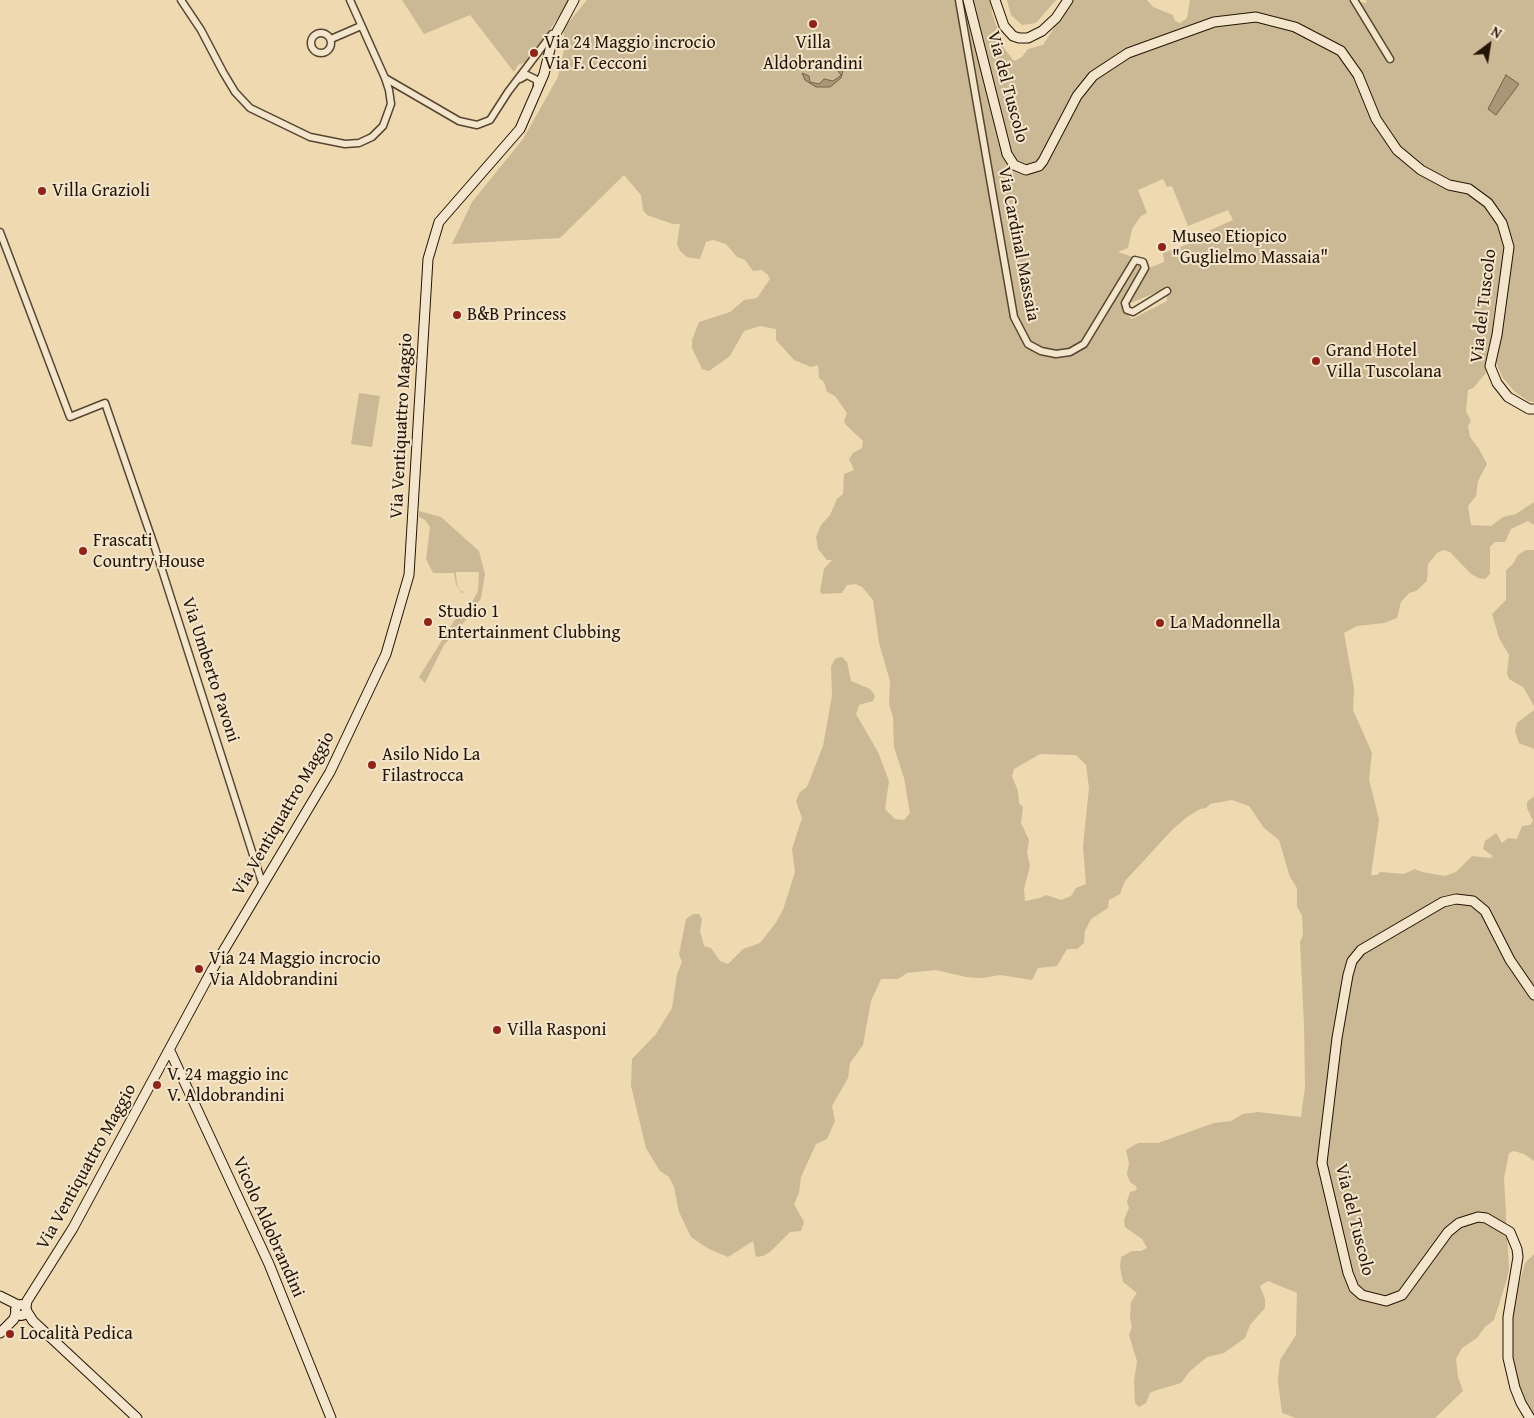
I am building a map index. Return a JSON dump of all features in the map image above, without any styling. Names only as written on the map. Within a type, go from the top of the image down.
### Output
[{"type":"street","points":[[181,0],[201,30],[235,92],[250,108],[310,137],[345,144],[360,143],[372,136],[383,126],[391,104],[385,78],[350,0]]},
{"type":"street","name":"Via Ventiquattro Maggio","points":[[1,1331],[29,1297],[73,1228],[212,970],[337,758],[386,654],[409,575],[428,259],[439,222],[520,128],[544,74],[552,41],[566,11],[574,0]]},
{"type":"street","name":"Via Cardinal Massaia","points":[[959,0],[1014,317],[1028,344],[1041,351],[1056,354],[1070,352],[1084,344],[1135,260],[1141,260],[1145,268],[1125,302],[1127,310],[1133,312],[1167,292]]},
{"type":"street","name":"Via del Tuscolo","points":[[968,0],[1007,154],[1014,165],[1026,170],[1039,166],[1043,161],[1077,96],[1093,76],[1128,53],[1214,22],[1256,17],[1295,27],[1341,51],[1358,75],[1376,120],[1397,150],[1422,170],[1450,185],[1469,189],[1488,202],[1502,223],[1509,246],[1497,335],[1490,366],[1497,383],[1508,397],[1529,409],[1534,409]]},
{"type":"street","name":"Via del Tuscolo","points":[[995,0],[1004,26],[1013,36],[1019,38],[1028,38],[1042,31],[1056,18],[1068,0]]},
{"type":"street","points":[[1354,0],[1390,59]]},
{"type":"street","points":[[385,78],[459,121],[476,125],[490,120],[517,80],[560,24]]},
{"type":"street","points":[[331,39],[361,26]]},
{"type":"street","points":[[517,80],[527,75],[537,80],[536,93]]},
{"type":"street","name":"Via Umberto Pavoni","points":[[0,232],[70,417],[105,403],[161,566],[263,886]]},
{"type":"street","name":"Via del Tuscolo","points":[[1530,1418],[1518,1396],[1508,1358],[1508,1316],[1518,1258],[1517,1249],[1510,1232],[1486,1218],[1478,1217],[1459,1223],[1448,1232],[1402,1295],[1386,1301],[1371,1299],[1362,1295],[1350,1282],[1322,1163],[1336,1038],[1348,975],[1352,961],[1361,950],[1443,902],[1456,899],[1473,901],[1485,911],[1510,960],[1534,995]]},
{"type":"street","name":"Vicolo Aldobrandini","points":[[170,1051],[269,1264],[331,1418]]},
{"type":"street","points":[[0,1296],[20,1309],[138,1418]]},
{"type":"shaded area","points":[[402,0],[571,0],[526,62],[518,65],[514,72],[470,15],[424,34]]},
{"type":"shaded area","points":[[587,0],[956,0],[969,60],[969,32],[963,0],[991,0],[992,13],[1004,48],[1014,61],[1022,57],[1028,49],[1043,45],[1072,0],[1147,0],[1153,7],[1173,15],[1175,21],[1180,23],[1187,18],[1190,0],[1349,0],[1367,3],[1366,0],[1534,0],[1534,402],[1528,401],[1514,391],[1503,378],[1496,363],[1504,316],[1494,312],[1493,331],[1486,360],[1486,373],[1473,388],[1468,390],[1466,411],[1471,421],[1468,426],[1470,437],[1487,464],[1478,481],[1476,496],[1468,506],[1471,525],[1491,526],[1503,517],[1516,514],[1534,502],[1534,525],[1528,521],[1511,529],[1505,542],[1495,542],[1490,547],[1490,574],[1485,579],[1478,578],[1470,573],[1450,552],[1443,550],[1437,553],[1428,564],[1427,581],[1416,591],[1409,593],[1401,602],[1397,618],[1384,623],[1357,626],[1344,633],[1354,688],[1353,710],[1372,753],[1369,779],[1379,820],[1371,875],[1377,875],[1380,872],[1404,874],[1415,869],[1445,876],[1456,872],[1472,856],[1490,858],[1493,856],[1483,849],[1485,841],[1496,833],[1502,843],[1508,838],[1517,839],[1522,826],[1530,825],[1533,821],[1527,808],[1527,802],[1534,796],[1534,1161],[1524,1154],[1514,1151],[1509,1153],[1504,1178],[1509,1270],[1506,1282],[1494,1320],[1485,1327],[1477,1338],[1462,1348],[1456,1359],[1458,1377],[1463,1391],[1435,1418],[1296,1418],[1282,1413],[1278,1381],[1280,1360],[1296,1335],[1297,1293],[1268,1281],[1260,1286],[1265,1299],[1265,1308],[1250,1325],[1245,1338],[1224,1353],[1207,1357],[1190,1371],[1181,1383],[1150,1393],[1146,1403],[1139,1407],[1135,1403],[1134,1381],[1137,1361],[1129,1335],[1132,1327],[1130,1318],[1131,1302],[1137,1293],[1123,1282],[1120,1267],[1121,1257],[1132,1251],[1141,1251],[1147,1248],[1142,1239],[1125,1227],[1124,1220],[1129,1208],[1127,1201],[1130,1192],[1137,1190],[1136,1186],[1130,1182],[1127,1174],[1129,1163],[1126,1150],[1138,1143],[1158,1143],[1214,1123],[1231,1121],[1243,1114],[1258,1112],[1301,1117],[1305,1087],[1300,942],[1303,935],[1302,915],[1297,907],[1297,888],[1290,877],[1279,840],[1264,828],[1249,806],[1232,800],[1210,804],[1206,808],[1200,809],[1172,830],[1125,881],[1120,894],[1109,900],[1108,908],[1091,919],[1085,931],[1084,943],[1077,949],[1067,949],[1057,966],[1038,968],[1032,980],[1000,975],[982,978],[966,977],[936,970],[907,973],[898,979],[881,979],[871,1001],[863,1045],[850,1063],[848,1078],[832,1106],[835,1121],[827,1139],[816,1144],[801,1177],[799,1193],[794,1204],[804,1222],[801,1231],[790,1232],[770,1252],[756,1257],[753,1241],[728,1257],[709,1249],[691,1237],[679,1212],[674,1187],[669,1177],[660,1171],[646,1148],[631,1086],[632,1059],[656,1034],[672,1008],[677,974],[682,962],[679,954],[686,919],[693,914],[699,914],[702,919],[700,931],[704,946],[711,948],[720,961],[728,964],[743,949],[760,943],[783,910],[795,872],[792,849],[802,818],[796,801],[800,792],[807,787],[823,746],[832,696],[831,666],[836,658],[842,657],[847,662],[851,681],[870,689],[875,696],[873,701],[859,705],[856,714],[878,752],[889,781],[885,809],[895,819],[904,820],[910,813],[904,778],[894,747],[893,717],[889,704],[890,681],[879,643],[873,600],[862,587],[856,584],[847,585],[842,593],[822,594],[820,591],[824,569],[832,560],[827,560],[818,549],[816,537],[821,525],[830,515],[837,499],[843,494],[844,474],[854,470],[849,459],[853,453],[862,448],[863,441],[846,425],[844,421],[847,413],[835,396],[827,392],[824,382],[819,378],[818,365],[811,367],[794,360],[776,340],[776,329],[760,326],[744,331],[730,356],[709,371],[702,369],[692,348],[692,340],[699,322],[730,312],[744,300],[757,298],[770,279],[768,275],[762,270],[753,271],[745,260],[737,257],[726,244],[713,240],[706,242],[700,259],[687,257],[680,251],[677,244],[680,224],[673,224],[647,215],[643,210],[641,195],[624,175],[560,238],[452,244],[472,202],[523,139],[558,77],[565,45],[563,29]],"holes":[[[1163,179],[1167,187],[1172,186],[1188,226],[1228,210],[1233,220],[1190,239],[1191,243],[1163,253],[1164,262],[1149,268],[1133,257],[1118,252],[1128,248],[1132,229],[1141,216],[1147,213],[1138,190]],[[1166,285],[1167,301],[1132,319],[1124,312],[1126,305],[1162,290]],[[1040,754],[1076,755],[1086,765],[1089,788],[1083,846],[1086,884],[1076,888],[1071,896],[1061,900],[1046,895],[1025,901],[1024,889],[1030,866],[1027,853],[1029,840],[1021,823],[1023,807],[1019,803],[1018,791],[1012,776],[1014,769]]]},
{"type":"shaded area","points":[[1007,0],[1056,0],[1036,23],[1022,25],[1011,15]]},
{"type":"shaded area","points":[[841,65],[843,65],[843,71],[841,78],[830,87],[816,87],[805,80],[802,73],[809,76],[810,82],[819,84],[824,79],[833,81],[839,77],[841,75],[838,71]]},
{"type":"shaded area","points":[[1506,75],[1519,84],[1496,115],[1488,109]]},
{"type":"shaded area","points":[[359,393],[380,396],[372,447],[351,444]]},
{"type":"shaded area","points":[[419,511],[441,517],[479,551],[485,574],[481,598],[472,613],[444,645],[425,683],[419,677],[454,621],[471,604],[478,591],[479,572],[456,572],[457,585],[461,591],[465,592],[462,593],[456,585],[454,573],[433,573],[426,559],[430,527],[425,520],[419,517]]},
{"type":"shaded area","points":[[1526,550],[1534,550],[1534,706],[1523,687],[1509,679],[1507,674],[1509,655],[1499,638],[1492,614],[1506,600],[1506,570],[1513,564],[1518,555]]},
{"type":"shaded area","points":[[1534,710],[1534,749],[1519,743],[1515,731],[1517,723]]},
{"type":"shaded area","points":[[1534,1254],[1534,1417],[1522,1401],[1514,1369],[1512,1345],[1513,1306],[1525,1263]]},
{"type":"place","name":"Villa Aldobrandini","points":[[813,24]]},
{"type":"place","name":"Via 24 Maggio incrocio Via F. Cecconi","points":[[534,53]]},
{"type":"place","name":"Villa Grazioli","points":[[42,191]]},
{"type":"place","name":"Museo Etiopico \"Guglielmo Massaia\"","points":[[1162,247]]},
{"type":"place","name":"B&B Princess","points":[[457,315]]},
{"type":"place","name":"Grand Hotel Villa Tuscolana","points":[[1316,361]]},
{"type":"place","name":"Frascati Country House","points":[[83,551]]},
{"type":"place","name":"Studio 1 Entertainment Clubbing","points":[[428,622]]},
{"type":"place","name":"La Madonnella","points":[[1160,623]]},
{"type":"place","name":"Asilo Nido La Filastrocca","points":[[372,765]]},
{"type":"place","name":"Via 24 Maggio incrocio Via Aldobrandini","points":[[199,969]]},
{"type":"place","name":"Villa Rasponi","points":[[497,1030]]},
{"type":"place","name":"V. 24 maggio inc V. Aldobrandini","points":[[157,1085]]},
{"type":"place","name":"Località Pedica","points":[[10,1334]]}]
